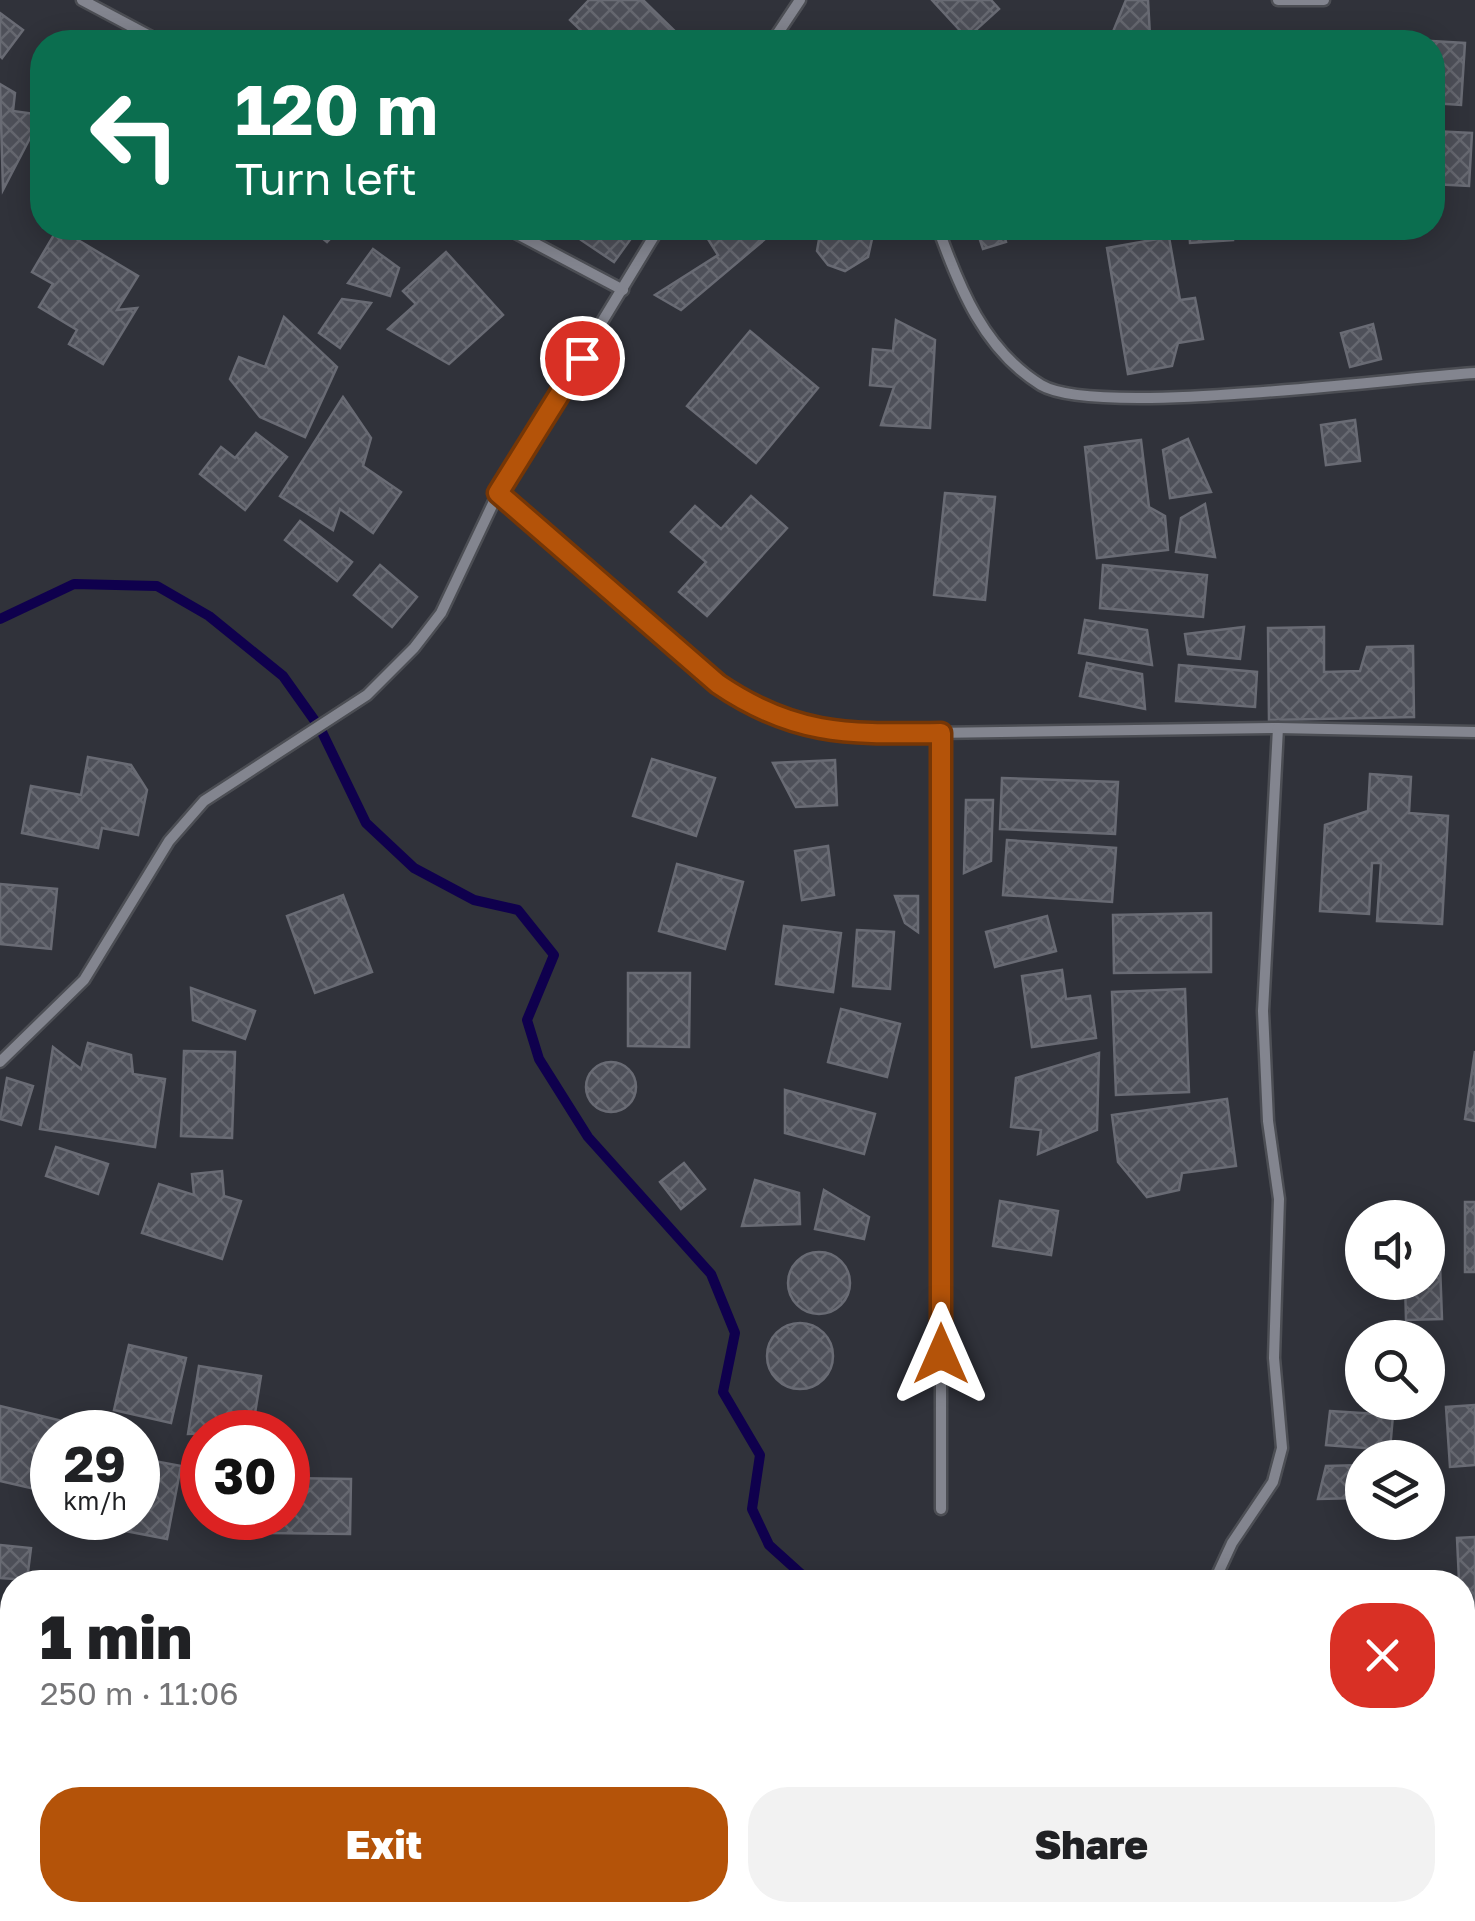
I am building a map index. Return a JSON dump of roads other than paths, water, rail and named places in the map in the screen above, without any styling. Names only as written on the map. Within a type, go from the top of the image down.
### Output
[{"type":"street","points":[[82,0],[138,30]]},
{"type":"street","points":[[780,30],[800,0]]},
{"type":"street","points":[[1278,0],[1324,0]]},
{"type":"street","points":[[529,240],[623,290]]},
{"type":"street","points":[[0,1062],[84,980],[169,840],[204,801],[367,695],[414,648],[441,613],[498,493],[652,240]]},
{"type":"street","points":[[943,240],[973,312],[990,338],[1042,386],[1100,399],[1168,398],[1475,373]]},
{"type":"street","points":[[498,493],[718,684],[757,710],[808,728],[865,734],[1278,728],[1475,732]]},
{"type":"street","points":[[1220,1570],[1273,1482],[1282,1448],[1274,1358],[1279,1199],[1268,1120],[1263,1011],[1278,728]]},
{"type":"street","points":[[941,733],[941,1509]]},
{"type":"waterway","points":[[0,619],[74,584],[157,586],[209,616],[283,676],[320,728],[366,823],[414,868],[474,900],[518,910],[554,955],[527,1020],[539,1059],[588,1137],[711,1274],[735,1333],[723,1392],[760,1455],[752,1509],[769,1545],[797,1570]]}]
